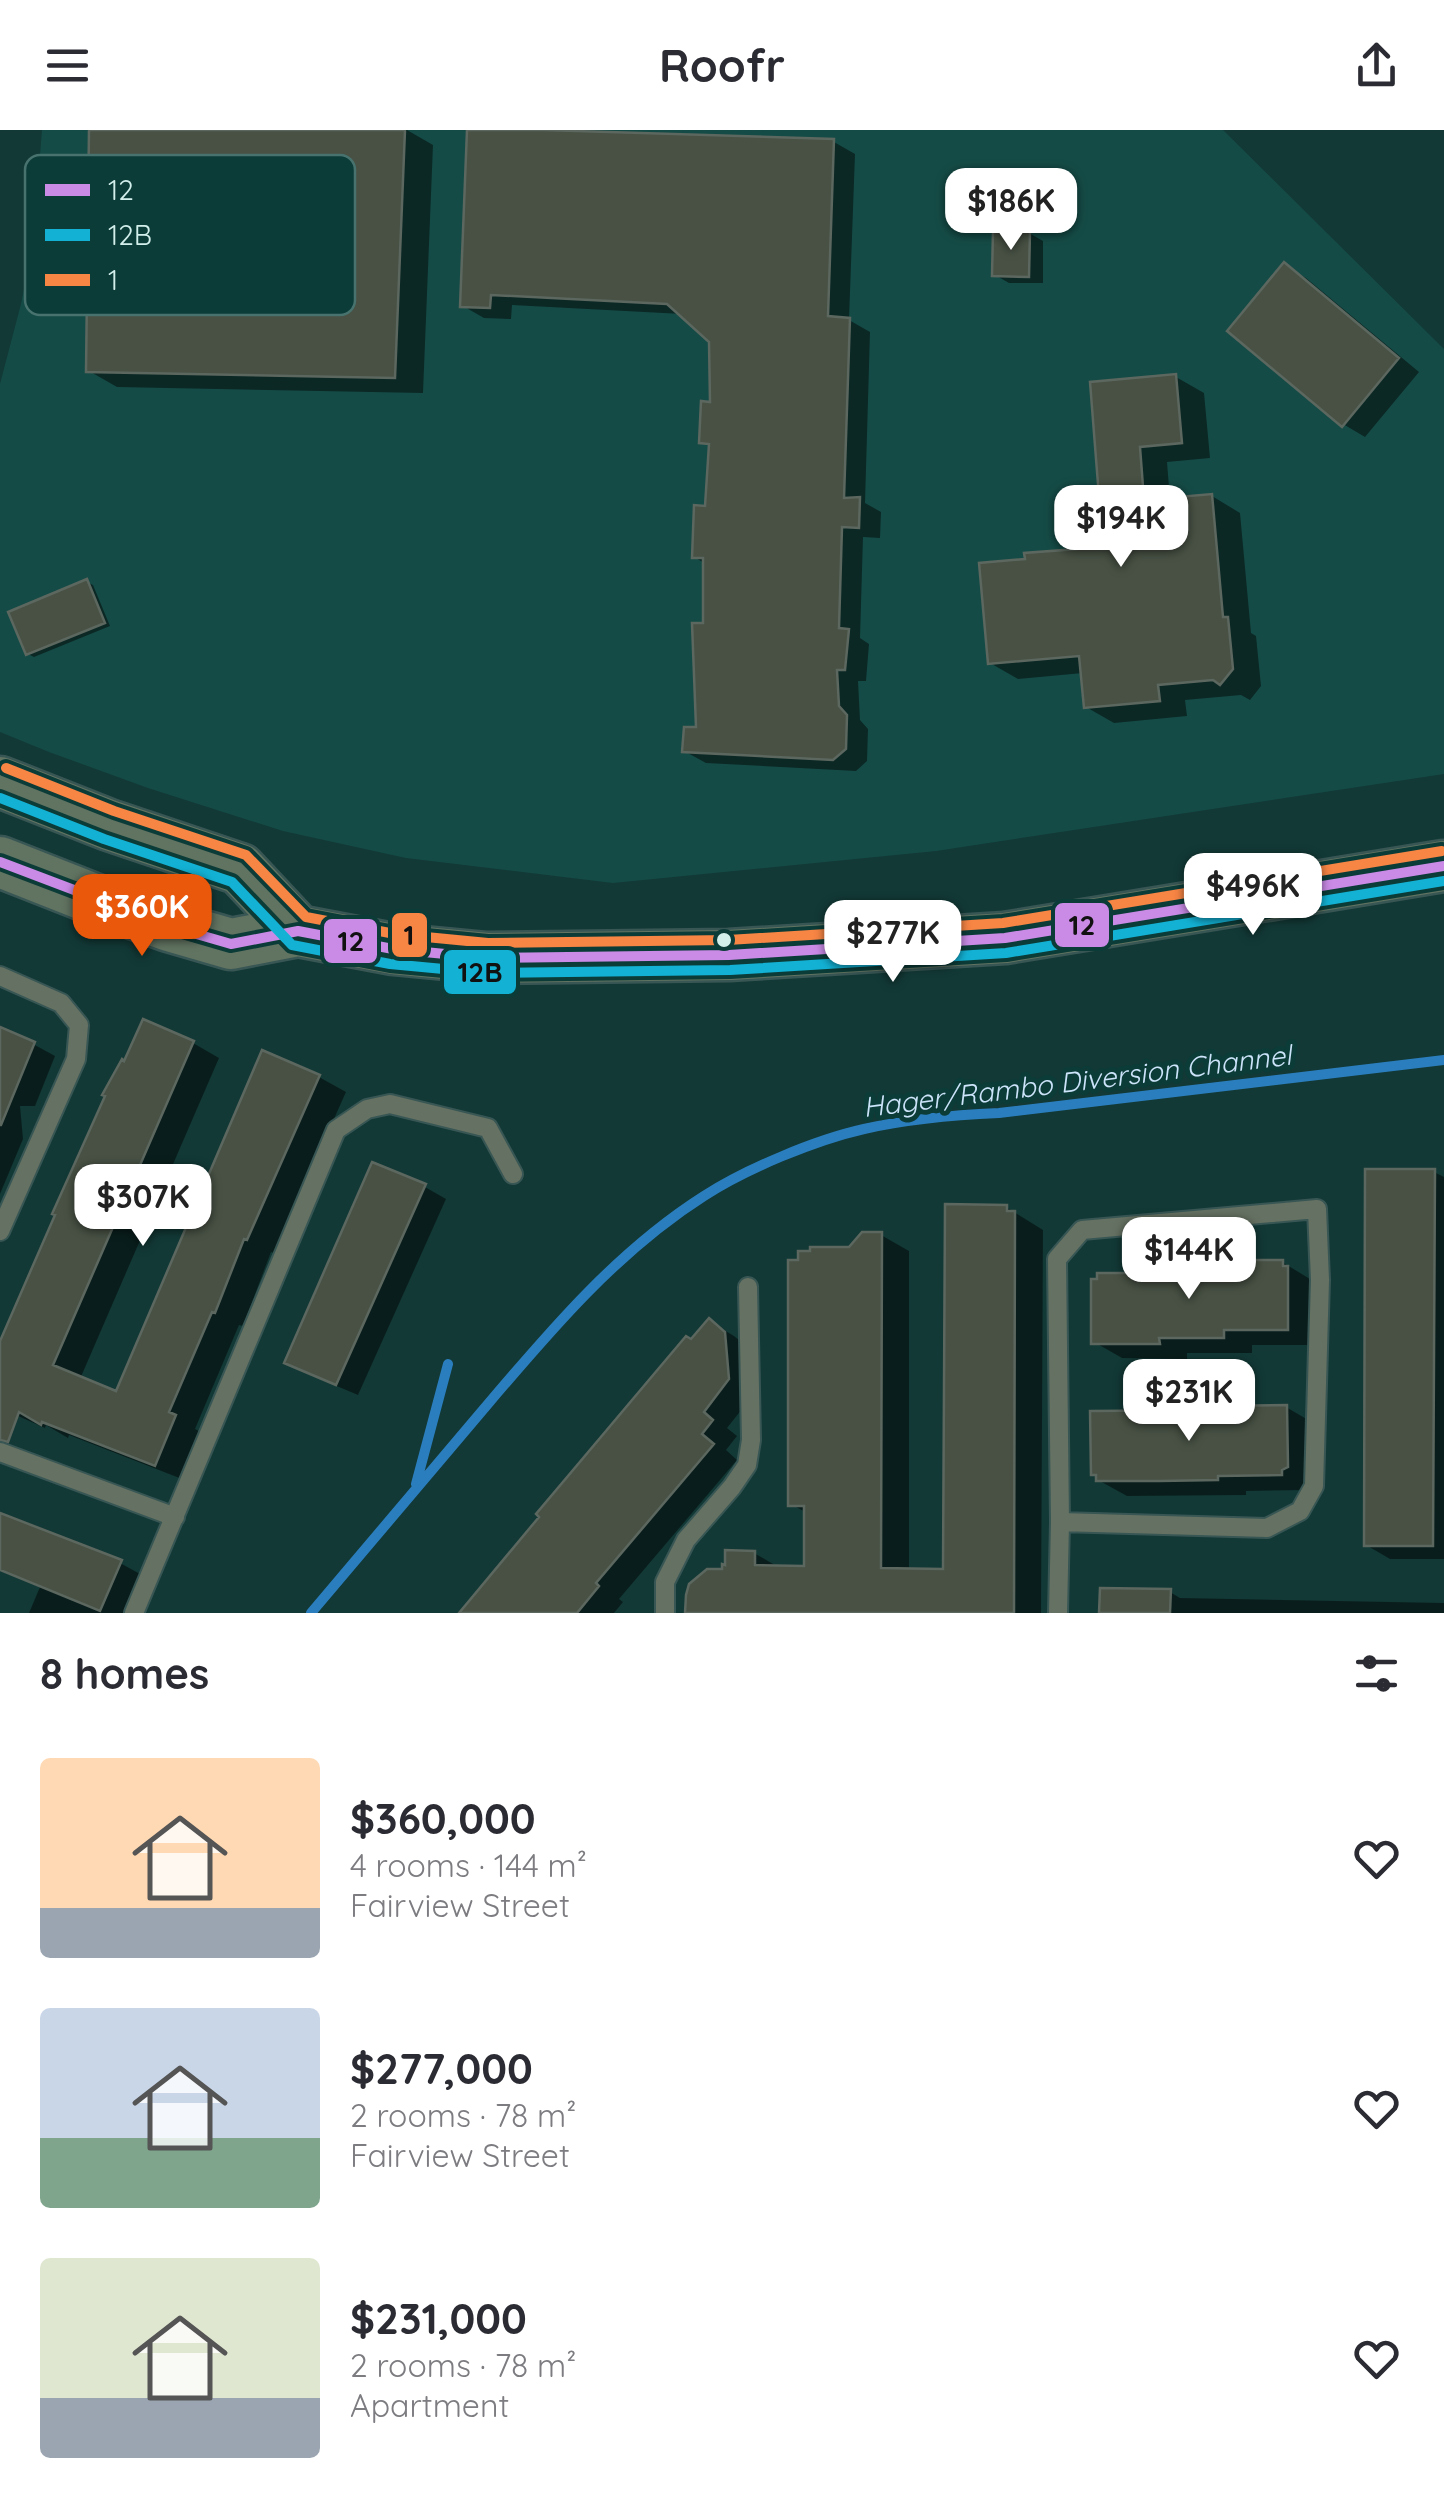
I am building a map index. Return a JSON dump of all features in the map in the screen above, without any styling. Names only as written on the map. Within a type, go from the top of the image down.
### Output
[{"type":"main road","points":[[0,782],[240,869],[298,931]]},
{"type":"main road","points":[[0,862],[169,926],[231,944],[298,931],[393,950],[486,958],[747,954],[1005,938],[1444,866]]},
{"type":"lane","points":[[0,976],[61,1003],[79,1025],[76,1060],[0,1231]]},
{"type":"lane","points":[[134,1613],[336,1130],[367,1108],[390,1104],[488,1128],[513,1174]]},
{"type":"lane","points":[[1058,1613],[1056,1258],[1082,1230],[1318,1209],[1320,1280],[1314,1486],[1300,1511],[1267,1528],[1060,1522]]},
{"type":"lane","points":[[665,1613],[665,1582],[686,1540],[748,1465],[748,1286]]},
{"type":"lane","points":[[0,1452],[175,1517]]},
{"type":"shaded area","points":[[42,130],[1223,130],[1444,349],[1444,774],[936,851],[613,883],[406,858],[283,831],[148,788],[0,732],[0,384],[25,284],[25,315],[355,315],[355,155],[40,155]]},
{"type":"building","points":[[89,130],[405,130],[395,378],[86,372],[87,315],[355,315],[355,155],[89,155]]},
{"type":"building","points":[[467,130],[834,139],[828,316],[850,318],[844,498],[860,497],[859,528],[842,527],[839,628],[849,629],[845,670],[837,670],[839,706],[847,715],[846,749],[833,760],[682,752],[684,727],[696,727],[692,623],[703,623],[703,558],[692,558],[694,505],[705,506],[709,444],[699,443],[701,401],[710,402],[709,342],[667,304],[491,295],[490,308],[460,307]]},
{"type":"building","points":[[993,230],[1030,231],[1029,277],[992,276]]},
{"type":"building","points":[[1284,262],[1399,358],[1342,427],[1227,331]]},
{"type":"building","points":[[1176,374],[1182,443],[1140,447],[1144,500],[1212,494],[1223,617],[1228,617],[1233,669],[1220,685],[1213,680],[1158,685],[1160,701],[1084,708],[1079,656],[988,664],[979,563],[1025,559],[1024,553],[1077,549],[1076,529],[1090,529],[1088,498],[1099,497],[1090,382]]},
{"type":"building","points":[[87,579],[105,623],[26,655],[8,612]]},
{"type":"building","points":[[143,1019],[194,1041],[53,1365],[116,1391],[262,1050],[320,1075],[169,1412],[176,1415],[155,1466],[42,1422],[41,1425],[19,1412],[8,1442],[0,1440],[0,1341],[105,1096],[102,1095],[124,1061]]},
{"type":"building","points":[[0,1027],[35,1042],[1,1125],[0,1125]]},
{"type":"building","points":[[372,1162],[426,1184],[336,1385],[284,1363]]},
{"type":"building","points":[[1365,1169],[1435,1169],[1433,1546],[1364,1546]]},
{"type":"building","points":[[945,1204],[1007,1205],[1007,1211],[1015,1211],[1014,1613],[685,1613],[689,1584],[707,1569],[722,1569],[725,1550],[755,1551],[755,1565],[804,1566],[804,1506],[788,1506],[788,1260],[798,1260],[798,1251],[810,1251],[810,1247],[849,1247],[862,1232],[882,1232],[881,1568],[943,1569]]},
{"type":"building","points":[[1225,1260],[1283,1260],[1283,1266],[1288,1266],[1288,1330],[1224,1330],[1224,1338],[1159,1338],[1160,1344],[1091,1344],[1091,1279],[1097,1279],[1097,1273],[1225,1267]]},
{"type":"building","points":[[709,1318],[725,1332],[729,1379],[704,1412],[713,1420],[702,1434],[714,1444],[596,1583],[599,1586],[577,1613],[459,1613],[539,1517],[536,1514],[686,1336],[691,1339]]},
{"type":"building","points":[[1287,1405],[1288,1467],[1282,1475],[1096,1481],[1096,1475],[1091,1475],[1090,1411]]},
{"type":"building","points":[[0,1513],[122,1560],[100,1611],[0,1570]]},
{"type":"building","points":[[1100,1588],[1171,1589],[1170,1613],[1099,1613]]},
{"type":"waterway","name":"Hager/Rambo Diversion Channel","points":[[311,1613],[585,1295],[672,1218],[740,1176],[824,1140],[897,1123],[1444,1060]]},
{"type":"waterway","points":[[416,1484],[448,1364]]},
{"type":"transit line","name":"1","points":[[6,768],[114,811],[246,855],[306,917],[395,934],[488,943],[728,940],[1003,923],[1442,851]]},
{"type":"transit line","name":"12B","points":[[0,798],[104,839],[232,882],[292,945],[390,964],[486,973],[730,970],[1006,953],[1444,881]]},
{"type":"transit line","name":"12","points":[[0,862],[169,926],[231,944],[298,931],[393,949],[487,958],[729,955],[1005,938],[1444,866]]}]
